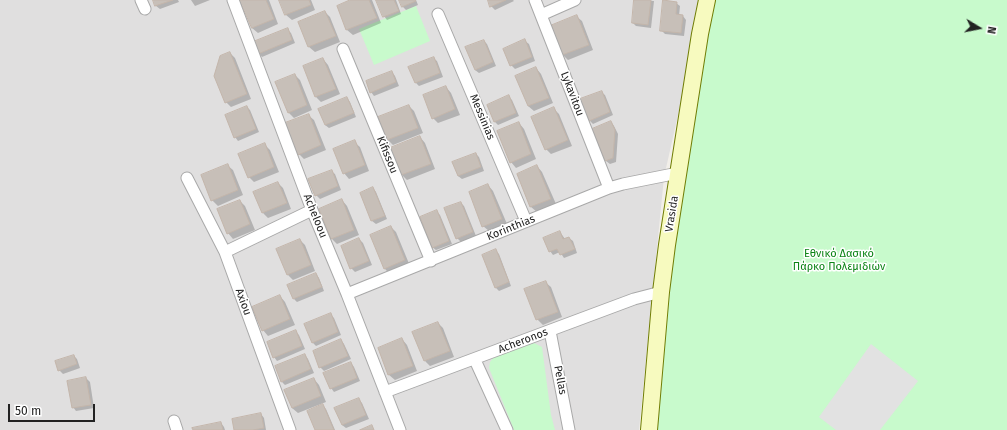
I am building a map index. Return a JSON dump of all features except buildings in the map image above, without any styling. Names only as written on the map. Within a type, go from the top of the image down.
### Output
[{"type":"street","name":"Acheloou","points":[[233,0],[312,210],[347,294],[400,430]]},
{"type":"street","name":"Lykavitou","points":[[535,0],[609,188]]},
{"type":"street","points":[[541,15],[574,0]]},
{"type":"street","name":"Vrasida","points":[[649,430],[661,292],[667,245],[707,0]]},
{"type":"street","name":"Messinias","points":[[438,14],[526,221]]},
{"type":"street","name":"Kifissou","points":[[343,49],[431,261]]},
{"type":"street","name":"Korinthias","points":[[347,294],[609,188],[678,173]]},
{"type":"street","name":"Axiou","points":[[188,178],[225,252],[290,430]]},
{"type":"street","points":[[225,252],[312,210]]},
{"type":"street","name":"Acheronos","points":[[385,392],[475,360],[634,299],[661,292]]},
{"type":"street","name":"Pellas","points":[[550,331],[569,430]]},
{"type":"street","points":[[475,360],[506,430]]},
{"type":"shaded area","points":[[0,0],[704,0],[664,177],[639,430],[0,430]]},
{"type":"shaded area","points":[[871,344],[918,381],[880,430],[836,430],[819,417]]},
{"type":"green space","name":"Εθνικό Δασικό Πάρκο Πολεμιδιών","points":[[704,0],[1007,0],[1007,430],[651,430]]},
{"type":"green space","points":[[416,6],[430,41],[374,65],[359,29]]},
{"type":"green space","points":[[534,343],[542,347],[551,415],[555,430],[514,430],[489,368],[490,362],[494,357]]}]
